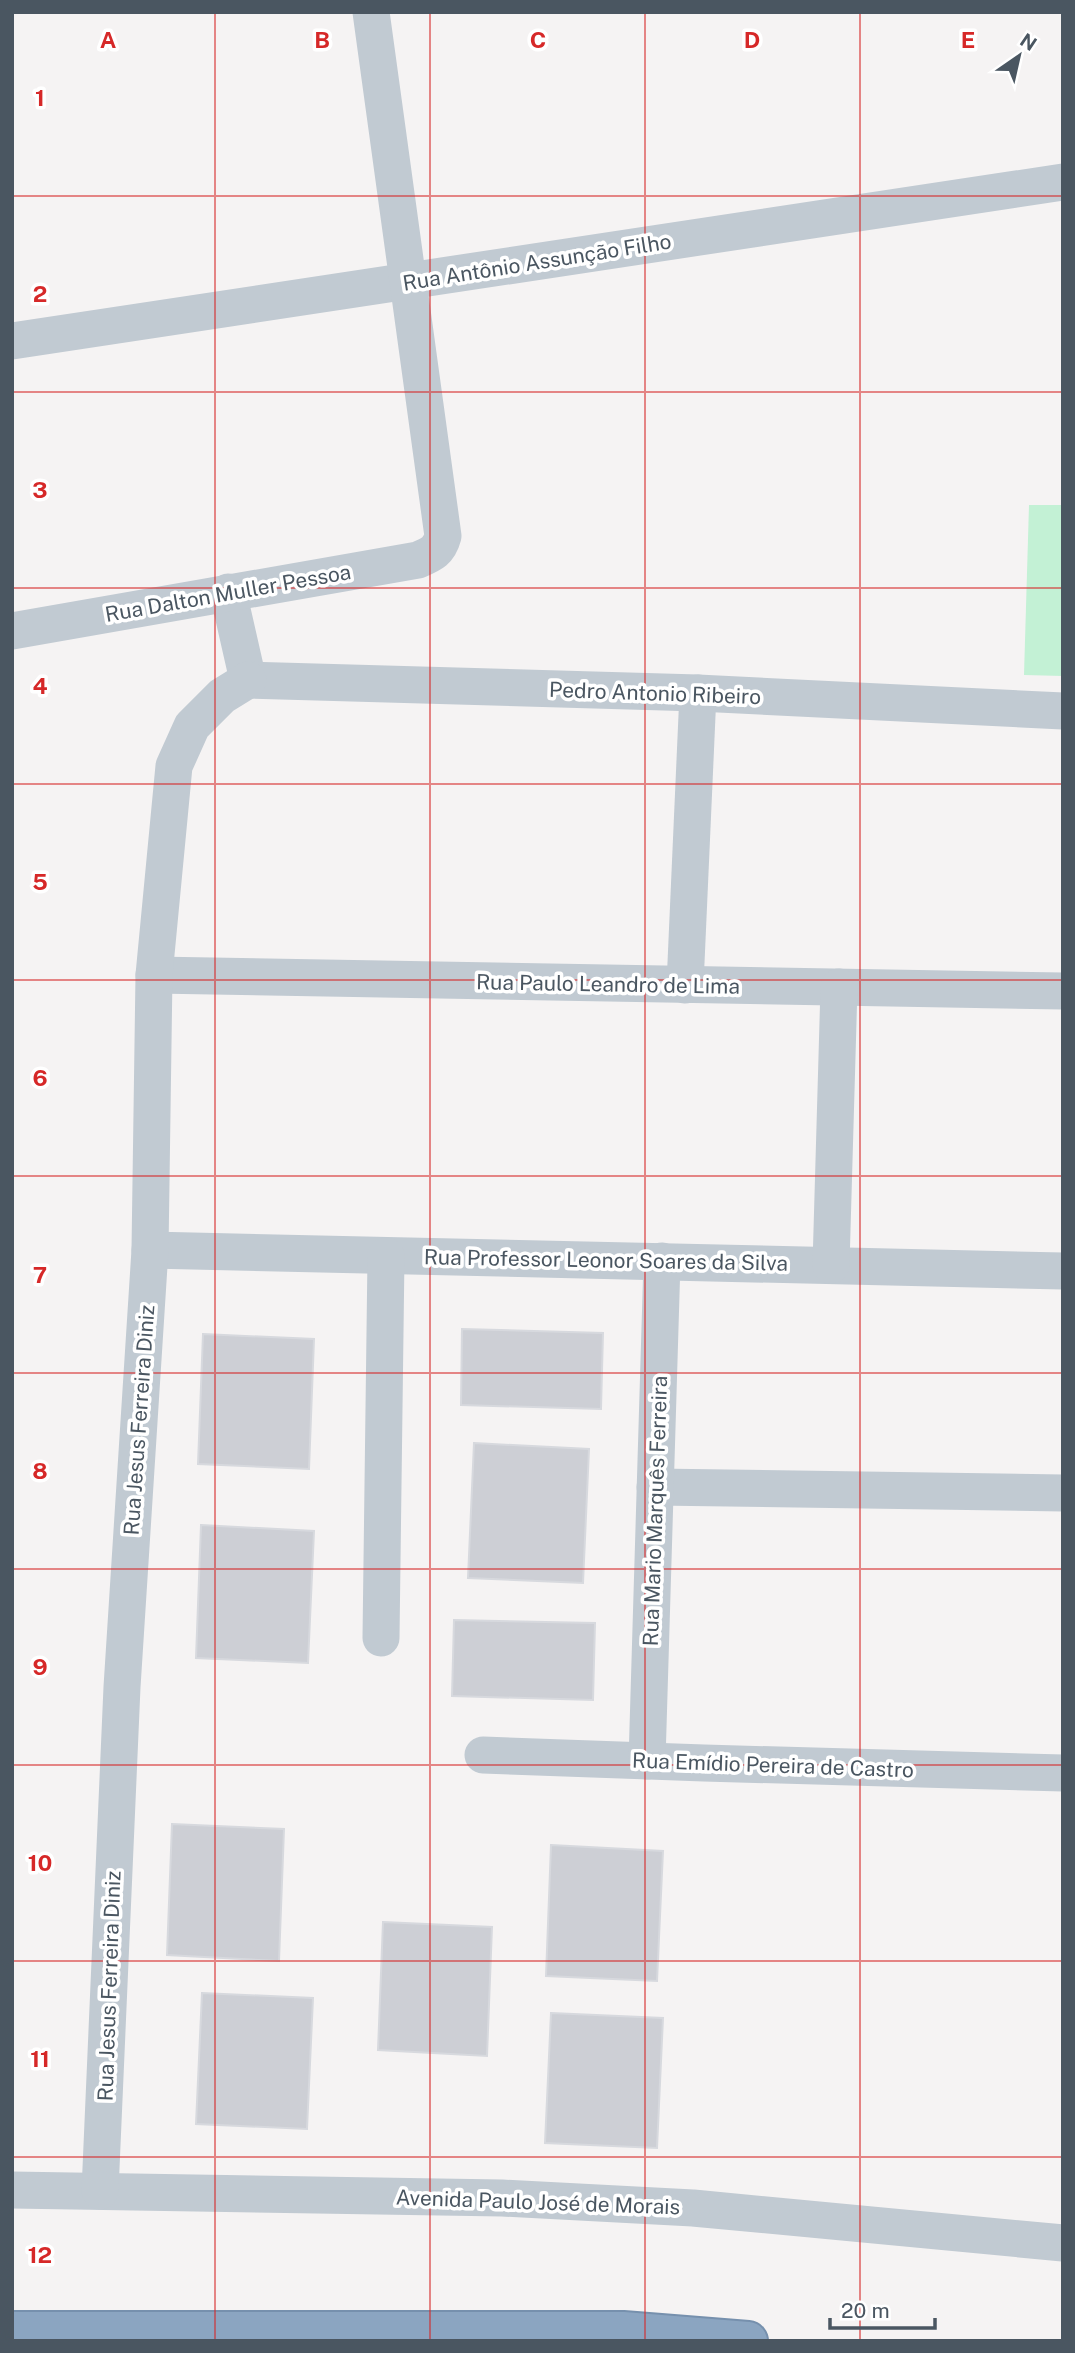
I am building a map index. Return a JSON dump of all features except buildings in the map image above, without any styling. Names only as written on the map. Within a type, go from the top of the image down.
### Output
[{"type":"highway","points":[[12,2331],[623,2331],[748,2341]]},
{"type":"street","points":[[371,12],[408,281]]},
{"type":"street","name":"Rua Antônio Assunção Filho","points":[[12,341],[1063,182]]},
{"type":"street","name":"Rua Dalton Muller Pessoa","points":[[12,631],[418,560],[434,553],[443,536],[408,281]]},
{"type":"street","points":[[228,593],[248,680]]},
{"type":"street","name":"Pedro Antonio Ribeiro","points":[[248,680],[698,693],[1063,710]]},
{"type":"street","name":"Rua Jesus Ferreira Diniz","points":[[100,2191],[122,1687],[150,1250],[154,975],[174,766],[192,726],[222,696],[248,680]]},
{"type":"street","points":[[685,985],[698,693]]},
{"type":"street","name":"Rua Paulo Leandro de Lima","points":[[154,975],[1063,991]]},
{"type":"street","points":[[831,1265],[839,987]]},
{"type":"street","name":"Rua Professor Leonor Soares da Silva","points":[[150,1250],[1063,1271]]},
{"type":"street","points":[[381,1638],[386,1256]]},
{"type":"street","name":"Rua Mario Marquês Ferreira","points":[[647,1761],[663,1261]]},
{"type":"street","points":[[655,1487],[1063,1493]]},
{"type":"street","name":"Rua Emídio Pereira de Castro","points":[[483,1755],[1063,1773]]},
{"type":"street","name":"Avenida Paulo José de Morais","points":[[12,2190],[502,2198],[693,2208],[1063,2243]]},
{"type":"green space","points":[[1029,505],[1063,505],[1063,676],[1024,675]]}]
